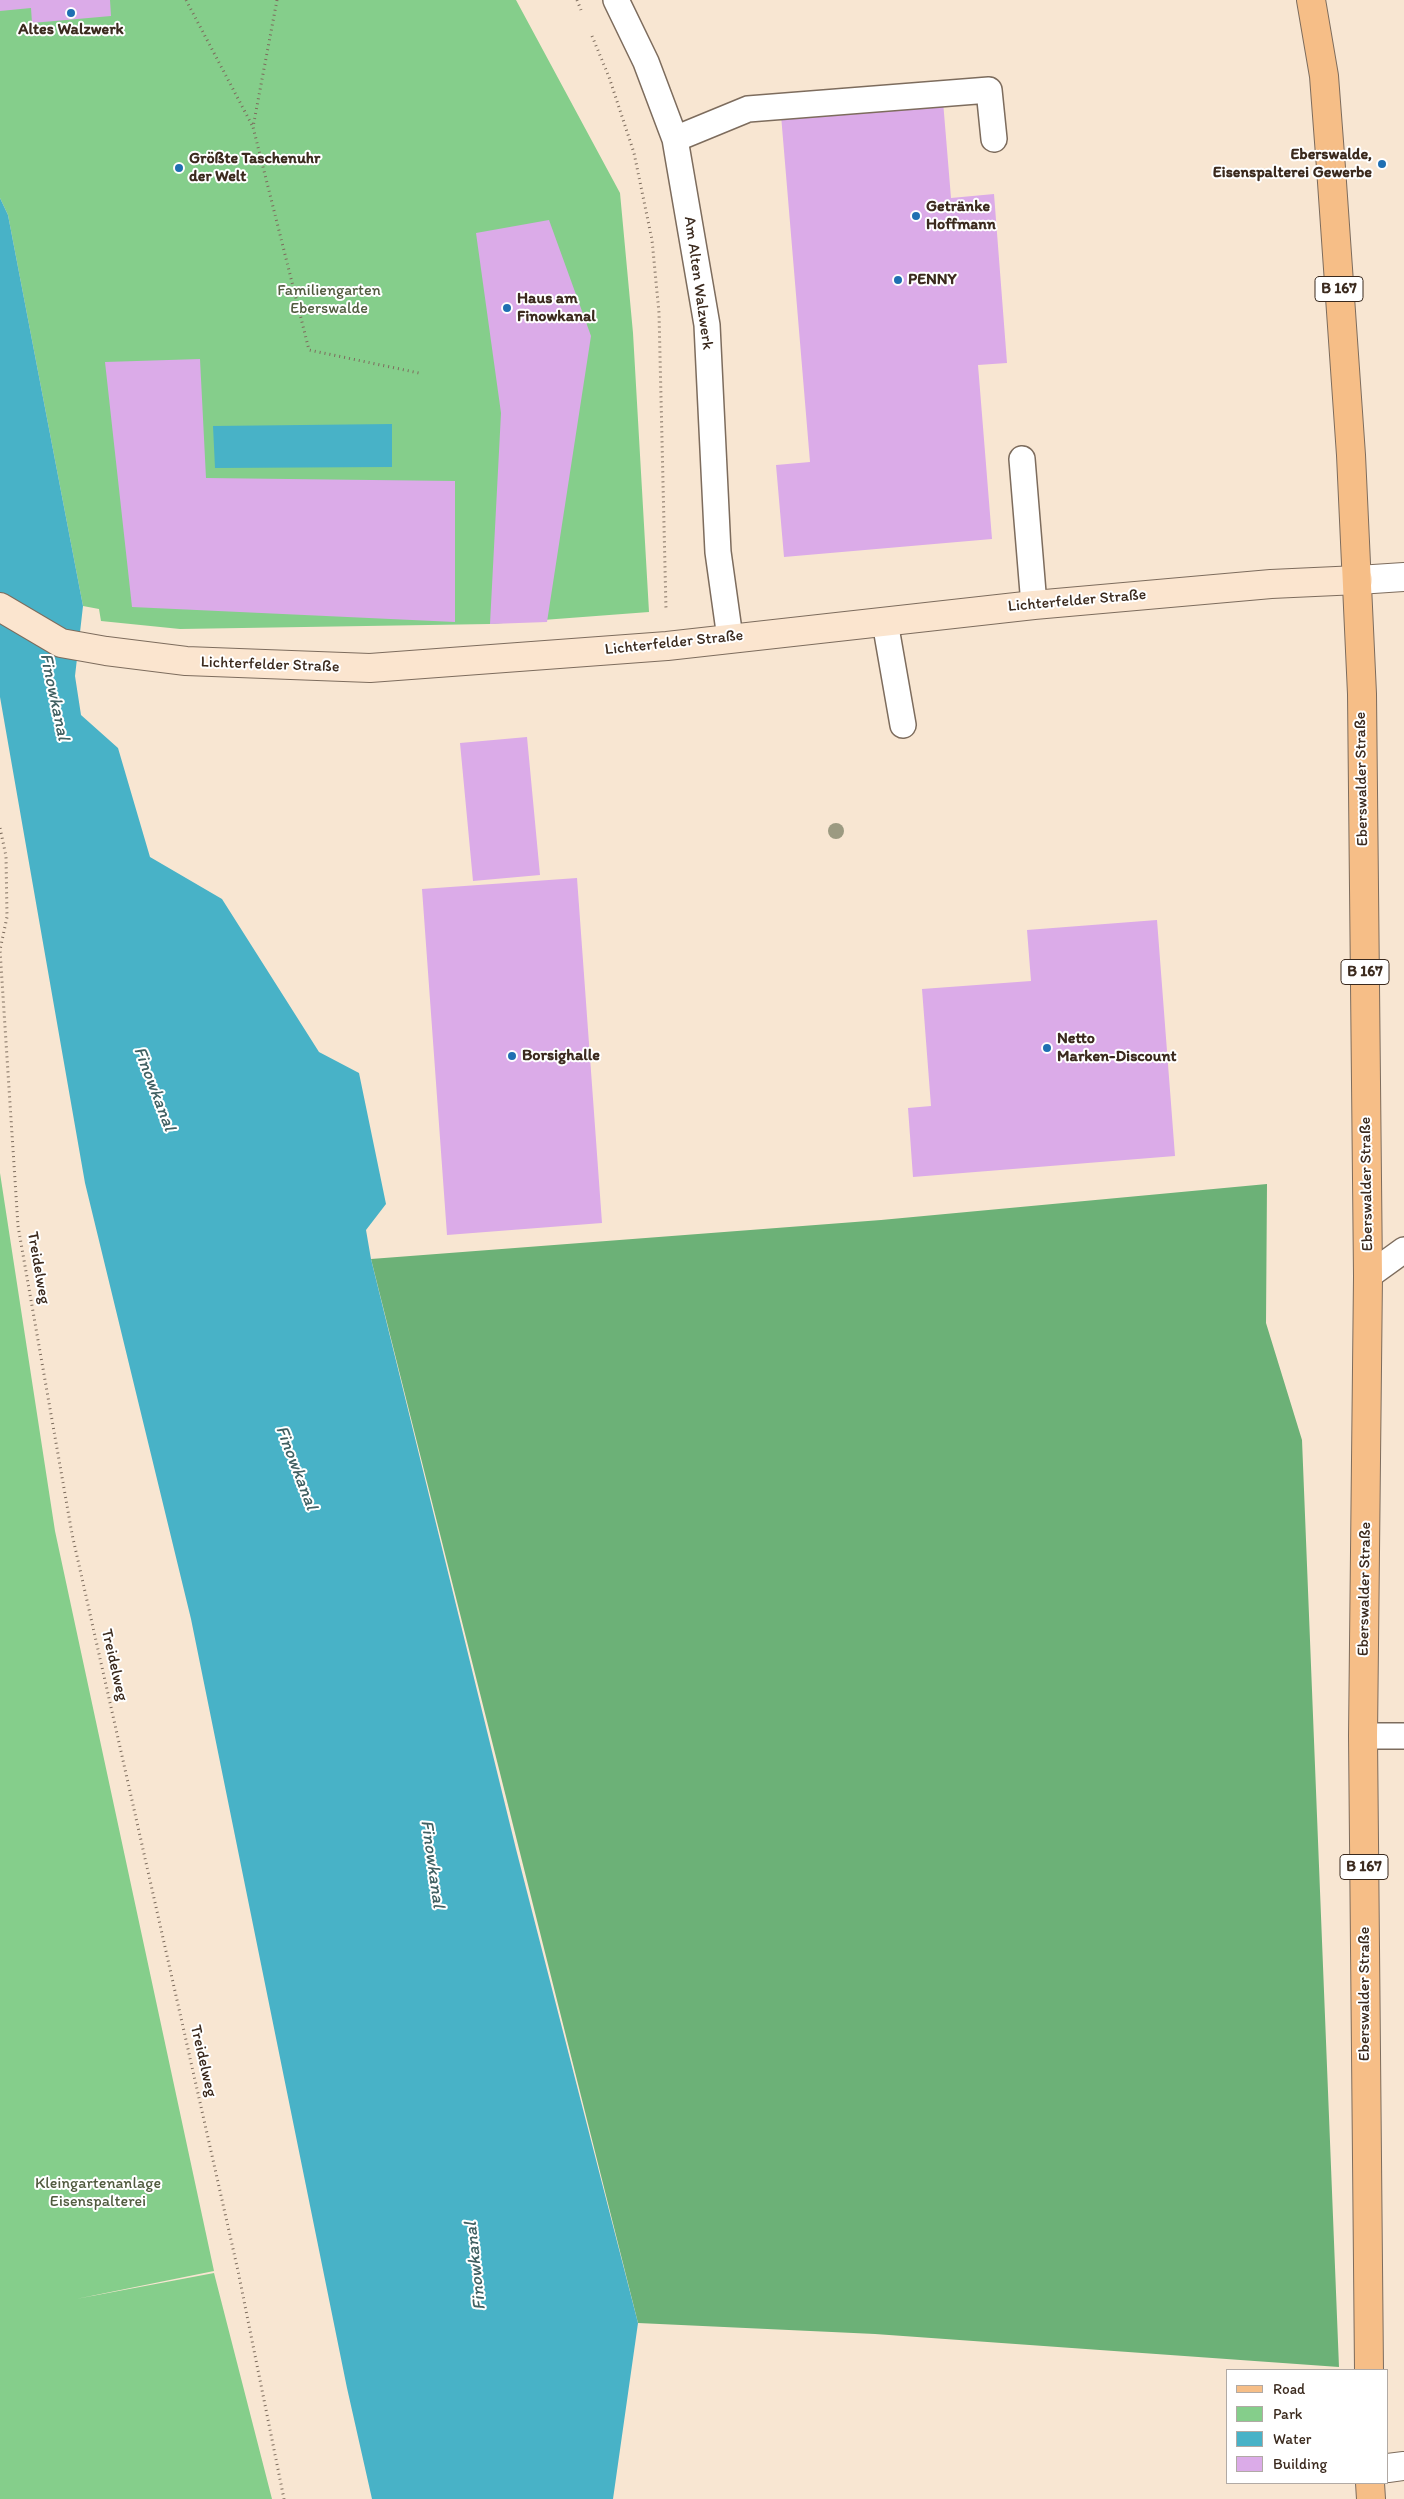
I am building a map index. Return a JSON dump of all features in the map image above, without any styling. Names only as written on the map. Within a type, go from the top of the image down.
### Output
[{"type":"main road","name":"Eberswalder Straße","points":[[1311,0],[1324,76],[1358,580],[1362,694],[1368,1276],[1363,1736],[1369,2369]]},
{"type":"main road","name":"Lichterfelder Straße","points":[[0,607],[61,643],[106,651],[186,661],[370,668],[667,646],[1034,604],[1271,584],[1358,580]]},
{"type":"main road","points":[[1370,2484],[1370,2499]]},
{"type":"street","points":[[1358,580],[1404,577]]},
{"type":"street","points":[[1389,2468],[1404,2466]]},
{"type":"lane","name":"Am Alten Walzwerk","points":[[616,0],[646,62],[675,139],[707,325],[718,552],[730,638]]},
{"type":"lane","points":[[675,139],[748,109],[989,90],[994,139]]},
{"type":"lane","points":[[1022,459],[1034,604]]},
{"type":"lane","points":[[885,622],[904,725]]},
{"type":"lane","points":[[1368,1276],[1404,1250]]},
{"type":"lane","points":[[1363,1736],[1404,1736]]},
{"type":"lane","points":[[1389,2474],[1404,2478]]},
{"type":"path","points":[[186,0],[253,127],[309,350],[420,373]]},
{"type":"path","points":[[253,127],[278,0]]},
{"type":"path","points":[[577,0],[584,17]]},
{"type":"path","points":[[591,34],[609,77],[634,153],[652,240],[659,313],[667,646]]},
{"type":"path","name":"Treidelweg","points":[[0,828],[6,856],[7,917],[0,950],[18,1226],[72,1534],[233,2251],[284,2499]]},
{"type":"green space","name":"Familiengarten Eberswalde","points":[[0,0],[516,0],[620,193],[633,333],[649,612],[490,624],[180,629],[101,621],[99,609],[83,606],[8,215],[0,198]]},
{"type":"green space","name":"Kleingartenanlage Eisenspalterei","points":[[0,1173],[55,1531],[214,2271],[76,2299],[214,2273],[272,2499],[0,2499]]},
{"type":"green space","points":[[1267,1184],[1266,1323],[1302,1440],[1339,2367],[875,2334],[638,2323],[371,1259],[881,1220]]},
{"type":"water","name":"Finowkanal","points":[[0,198],[8,215],[83,606],[75,676],[81,715],[118,748],[150,857],[222,899],[319,1052],[359,1073],[386,1204],[366,1230],[371,1259],[516,1849],[638,2323],[613,2499],[372,2499],[347,2388],[191,1619],[85,1183],[0,697]]},
{"type":"water","points":[[392,424],[392,467],[215,468],[213,426]]},
{"type":"building","name":"Altes Walzwerk","points":[[0,0],[110,0],[111,16],[32,23],[31,8],[0,11]]},
{"type":"building","name":"PENNY","points":[[943,101],[951,198],[994,194],[1007,363],[978,365],[992,539],[784,557],[776,465],[810,462],[781,115]]},
{"type":"building","points":[[549,220],[591,336],[547,622],[490,624],[501,413],[476,233]]},
{"type":"building","points":[[200,359],[206,478],[455,481],[455,622],[132,607],[105,362]]},
{"type":"building","points":[[527,737],[540,875],[473,881],[460,743]]},
{"type":"building","name":"Borsighalle","points":[[577,878],[602,1223],[447,1235],[422,889]]},
{"type":"building","name":"Netto Marken-Discount","points":[[1157,920],[1175,1156],[913,1177],[908,1108],[931,1106],[922,989],[1031,981],[1027,930]]},
{"type":"place","name":"Altes Walzwerk","points":[[71,13]]},
{"type":"place","name":"Eberswalde, Eisenspalterei Gewerbe","points":[[1382,164]]},
{"type":"place","name":"Größte Taschenuhr der Welt","points":[[179,168]]},
{"type":"place","name":"Getränke Hoffmann","points":[[916,216]]},
{"type":"place","name":"PENNY","points":[[898,280]]},
{"type":"place","name":"Haus am Finowkanal","points":[[507,308]]},
{"type":"place","name":"Netto Marken-Discount","points":[[1047,1048]]},
{"type":"place","name":"Borsighalle","points":[[512,1056]]}]
